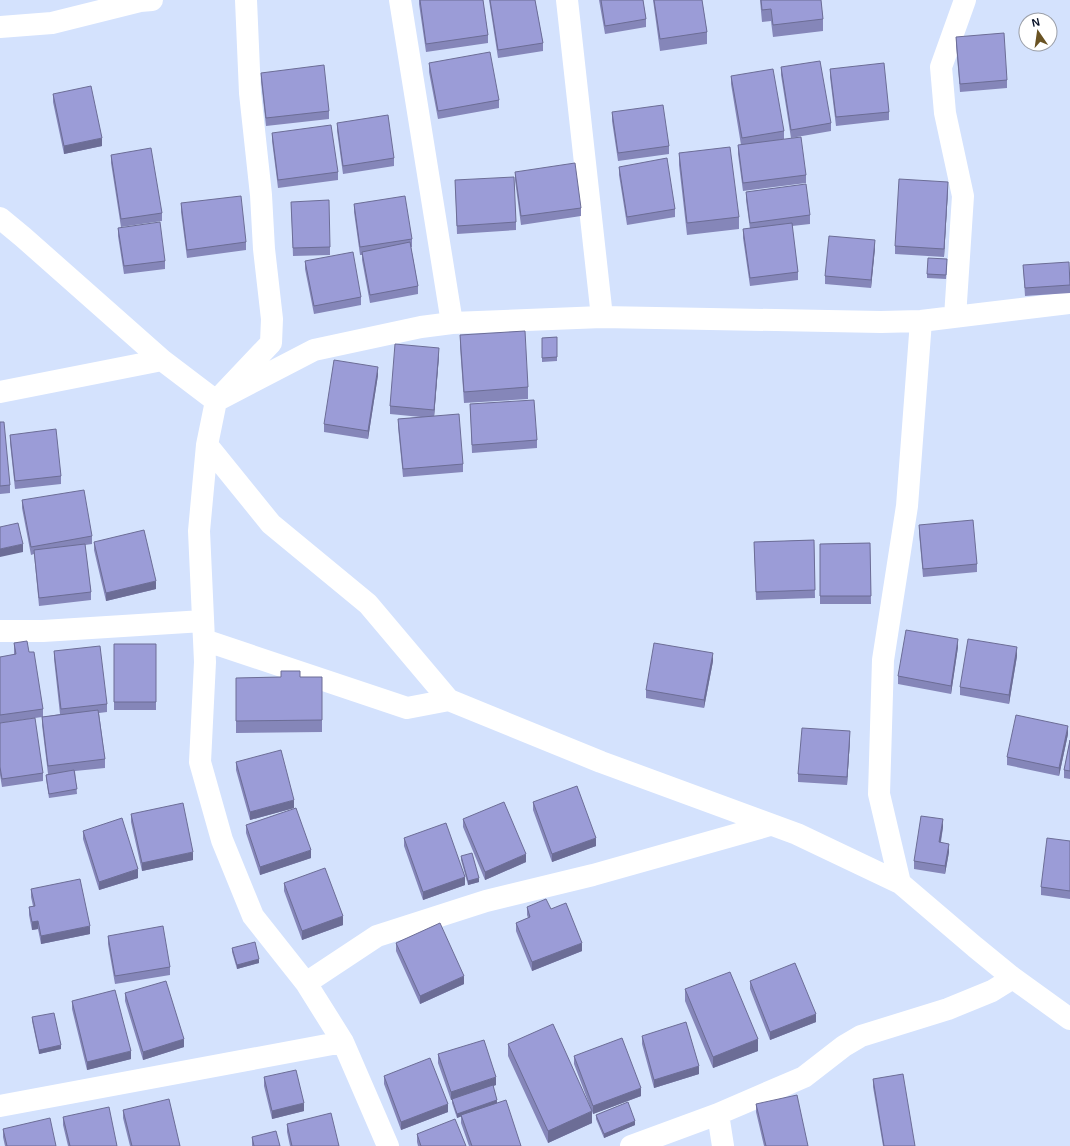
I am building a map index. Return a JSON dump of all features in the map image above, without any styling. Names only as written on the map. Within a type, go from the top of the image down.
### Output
[{"type":"street","points":[[0,27],[52,23],[144,0]]},
{"type":"street","points":[[246,0],[250,93],[272,319],[271,343],[216,401],[207,445],[199,531],[205,662],[200,762],[222,840],[253,916],[306,983],[343,1042],[388,1146]]},
{"type":"street","points":[[400,0],[452,323]]},
{"type":"street","points":[[567,0],[602,318]]},
{"type":"street","points":[[955,317],[963,196],[945,113],[941,67],[965,0]]},
{"type":"street","points":[[0,218],[162,360],[216,401]]},
{"type":"street","points":[[216,401],[314,350],[421,327],[452,323],[602,318],[881,322],[921,321],[1070,303]]},
{"type":"street","points":[[900,883],[879,794],[883,660],[907,506],[921,321]]},
{"type":"street","points":[[0,392],[162,360]]},
{"type":"street","points":[[207,445],[271,524],[368,604],[450,700],[601,762],[797,834],[900,883],[975,948],[1070,1019]]},
{"type":"street","points":[[0,631],[204,631],[407,708],[450,700]]},
{"type":"street","points":[[306,983],[377,936],[486,901],[593,875],[770,824]]},
{"type":"street","points":[[631,1146],[718,1114],[804,1077],[844,1046],[861,1036],[948,1009],[992,990],[1014,978]]},
{"type":"street","points":[[1048,1003],[1070,996]]},
{"type":"street","points":[[0,1106],[343,1042]]},
{"type":"street","points":[[718,1114],[723,1146]]},
{"type":"building","points":[[420,0],[483,0],[488,35],[426,44]]},
{"type":"building","points":[[490,0],[535,0],[543,43],[498,50]]},
{"type":"building","points":[[601,0],[643,0],[646,19],[605,26]]},
{"type":"building","points":[[654,0],[702,0],[707,32],[660,39]]},
{"type":"building","points":[[761,0],[821,0],[823,19],[773,25],[771,9],[762,10]]},
{"type":"building","points":[[1004,33],[1007,80],[960,84],[956,37]]},
{"type":"building","points":[[490,52],[499,100],[438,111],[429,63]]},
{"type":"building","points":[[820,61],[831,123],[791,130],[781,67]]},
{"type":"building","points":[[884,63],[889,112],[836,117],[830,69]]},
{"type":"building","points":[[324,65],[329,111],[266,118],[261,73]]},
{"type":"building","points":[[773,69],[784,131],[742,138],[731,76]]},
{"type":"building","points":[[91,86],[102,138],[64,146],[53,94]]},
{"type":"building","points":[[663,105],[669,146],[618,153],[612,112]]},
{"type":"building","points":[[388,115],[394,158],[343,166],[337,123]]},
{"type":"building","points":[[331,125],[338,172],[278,180],[272,133]]},
{"type":"building","points":[[801,137],[806,175],[743,183],[738,145]]},
{"type":"building","points":[[730,147],[739,217],[687,223],[679,153]]},
{"type":"building","points":[[151,148],[162,213],[121,219],[111,155]]},
{"type":"building","points":[[667,158],[675,209],[627,217],[619,167]]},
{"type":"building","points":[[575,163],[581,208],[521,216],[515,172]]},
{"type":"building","points":[[514,177],[516,222],[457,226],[455,180]]},
{"type":"building","points":[[899,179],[948,182],[944,249],[895,246]]},
{"type":"building","points":[[806,184],[810,215],[750,223],[746,192]]},
{"type":"building","points":[[241,196],[246,242],[187,250],[181,203]]},
{"type":"building","points":[[405,196],[412,239],[360,247],[354,204]]},
{"type":"building","points":[[329,200],[330,247],[293,248],[291,202]]},
{"type":"building","points":[[160,222],[165,261],[124,266],[118,228]]},
{"type":"building","points":[[792,223],[798,272],[750,278],[743,229]]},
{"type":"building","points":[[829,236],[875,240],[871,280],[825,276]]},
{"type":"building","points":[[410,242],[418,286],[370,295],[362,252]]},
{"type":"building","points":[[353,252],[361,297],[314,306],[305,261]]},
{"type":"building","points":[[928,258],[947,259],[946,275],[927,274]]},
{"type":"building","points":[[1069,262],[1070,285],[1025,288],[1023,265]]},
{"type":"building","points":[[525,331],[528,387],[464,392],[460,335]]},
{"type":"building","points":[[557,337],[557,357],[542,358],[542,338]]},
{"type":"building","points":[[395,344],[439,348],[434,410],[390,406]]},
{"type":"building","points":[[334,360],[378,367],[368,431],[324,424]]},
{"type":"building","points":[[534,400],[537,440],[472,445],[470,404]]},
{"type":"building","points":[[459,414],[463,464],[403,469],[398,419]]},
{"type":"building","points":[[0,422],[4,422],[10,485],[0,486]]},
{"type":"building","points":[[56,429],[61,476],[15,481],[10,435]]},
{"type":"building","points":[[84,490],[92,536],[31,547],[22,500]]},
{"type":"building","points":[[973,520],[977,564],[923,569],[919,525]]},
{"type":"building","points":[[18,523],[23,544],[0,549],[0,527]]},
{"type":"building","points":[[144,530],[156,581],[106,593],[94,542]]},
{"type":"building","points":[[814,540],[815,590],[756,592],[754,542]]},
{"type":"building","points":[[870,543],[871,596],[820,596],[820,544]]},
{"type":"building","points":[[85,544],[91,592],[39,598],[34,550]]},
{"type":"building","points":[[906,630],[958,639],[951,686],[898,676]]},
{"type":"building","points":[[968,639],[1017,647],[1009,695],[960,687]]},
{"type":"building","points":[[27,641],[29,652],[34,652],[43,709],[0,715],[0,657],[16,654],[14,643]]},
{"type":"building","points":[[654,643],[713,653],[704,700],[646,690]]},
{"type":"building","points":[[114,644],[156,644],[156,702],[114,702]]},
{"type":"building","points":[[100,646],[107,704],[61,709],[54,651]]},
{"type":"building","points":[[281,671],[300,671],[300,677],[322,677],[322,720],[236,721],[236,678],[281,677]]},
{"type":"building","points":[[98,710],[105,759],[48,766],[42,717]]},
{"type":"building","points":[[1016,715],[1068,726],[1059,768],[1007,757]]},
{"type":"building","points":[[35,718],[43,773],[2,779],[0,767],[0,723]]},
{"type":"building","points":[[802,728],[850,731],[847,777],[798,774]]},
{"type":"building","points":[[1070,740],[1070,771],[1064,770]]},
{"type":"building","points":[[281,750],[294,800],[250,812],[236,762]]},
{"type":"building","points":[[74,770],[77,789],[49,794],[46,775]]},
{"type":"building","points":[[577,786],[596,838],[552,854],[533,802]]},
{"type":"building","points":[[504,802],[526,854],[485,872],[463,819]]},
{"type":"building","points":[[183,803],[193,852],[142,863],[131,814]]},
{"type":"building","points":[[296,808],[311,850],[260,867],[246,825]]},
{"type":"building","points":[[921,816],[943,819],[939,842],[949,844],[945,866],[914,861]]},
{"type":"building","points":[[122,818],[138,869],[99,882],[83,831]]},
{"type":"building","points":[[446,823],[465,877],[423,892],[404,838]]},
{"type":"building","points":[[1047,838],[1070,841],[1070,891],[1041,887]]},
{"type":"building","points":[[472,853],[479,878],[468,881],[461,856]]},
{"type":"building","points":[[325,868],[343,916],[302,931],[284,883]]},
{"type":"building","points":[[80,879],[90,926],[41,936],[38,921],[32,922],[29,907],[35,906],[31,889]]},
{"type":"building","points":[[546,899],[551,909],[566,903],[582,943],[532,962],[516,923],[530,917],[527,907]]},
{"type":"building","points":[[440,923],[464,976],[420,996],[396,943]]},
{"type":"building","points":[[163,926],[170,967],[115,976],[108,936]]},
{"type":"building","points":[[255,942],[259,959],[237,965],[232,948]]},
{"type":"building","points":[[795,963],[816,1014],[770,1032],[750,981]]},
{"type":"building","points":[[730,972],[758,1039],[713,1057],[685,989]]},
{"type":"building","points":[[166,981],[184,1039],[143,1052],[125,993]]},
{"type":"building","points":[[115,990],[131,1051],[87,1062],[72,1001]]},
{"type":"building","points":[[54,1013],[61,1045],[39,1050],[32,1017]]},
{"type":"building","points":[[686,1022],[699,1066],[654,1080],[642,1036]]},
{"type":"building","points":[[553,1024],[592,1111],[548,1131],[508,1044]]},
{"type":"building","points":[[622,1038],[641,1088],[593,1106],[574,1056]]},
{"type":"building","points":[[484,1040],[496,1077],[451,1092],[438,1054]]},
{"type":"building","points":[[430,1058],[448,1104],[401,1122],[384,1076]]},
{"type":"building","points":[[296,1070],[304,1103],[272,1111],[264,1077]]},
{"type":"building","points":[[903,1074],[915,1146],[884,1146],[873,1079]]},
{"type":"building","points":[[493,1085],[497,1100],[457,1114],[452,1099]]},
{"type":"building","points":[[797,1095],[808,1146],[766,1146],[756,1104]]},
{"type":"building","points":[[169,1099],[180,1146],[132,1146],[123,1110]]},
{"type":"building","points":[[506,1100],[521,1146],[472,1146],[461,1115]]},
{"type":"building","points":[[628,1102],[635,1121],[604,1134],[596,1115]]},
{"type":"building","points":[[109,1107],[117,1146],[70,1146],[63,1117]]},
{"type":"building","points":[[331,1113],[339,1146],[292,1146],[287,1124]]},
{"type":"building","points":[[50,1118],[56,1146],[7,1146],[3,1129]]},
{"type":"building","points":[[455,1119],[466,1146],[421,1146],[417,1134]]},
{"type":"building","points":[[276,1131],[280,1146],[254,1146],[252,1137]]}]
